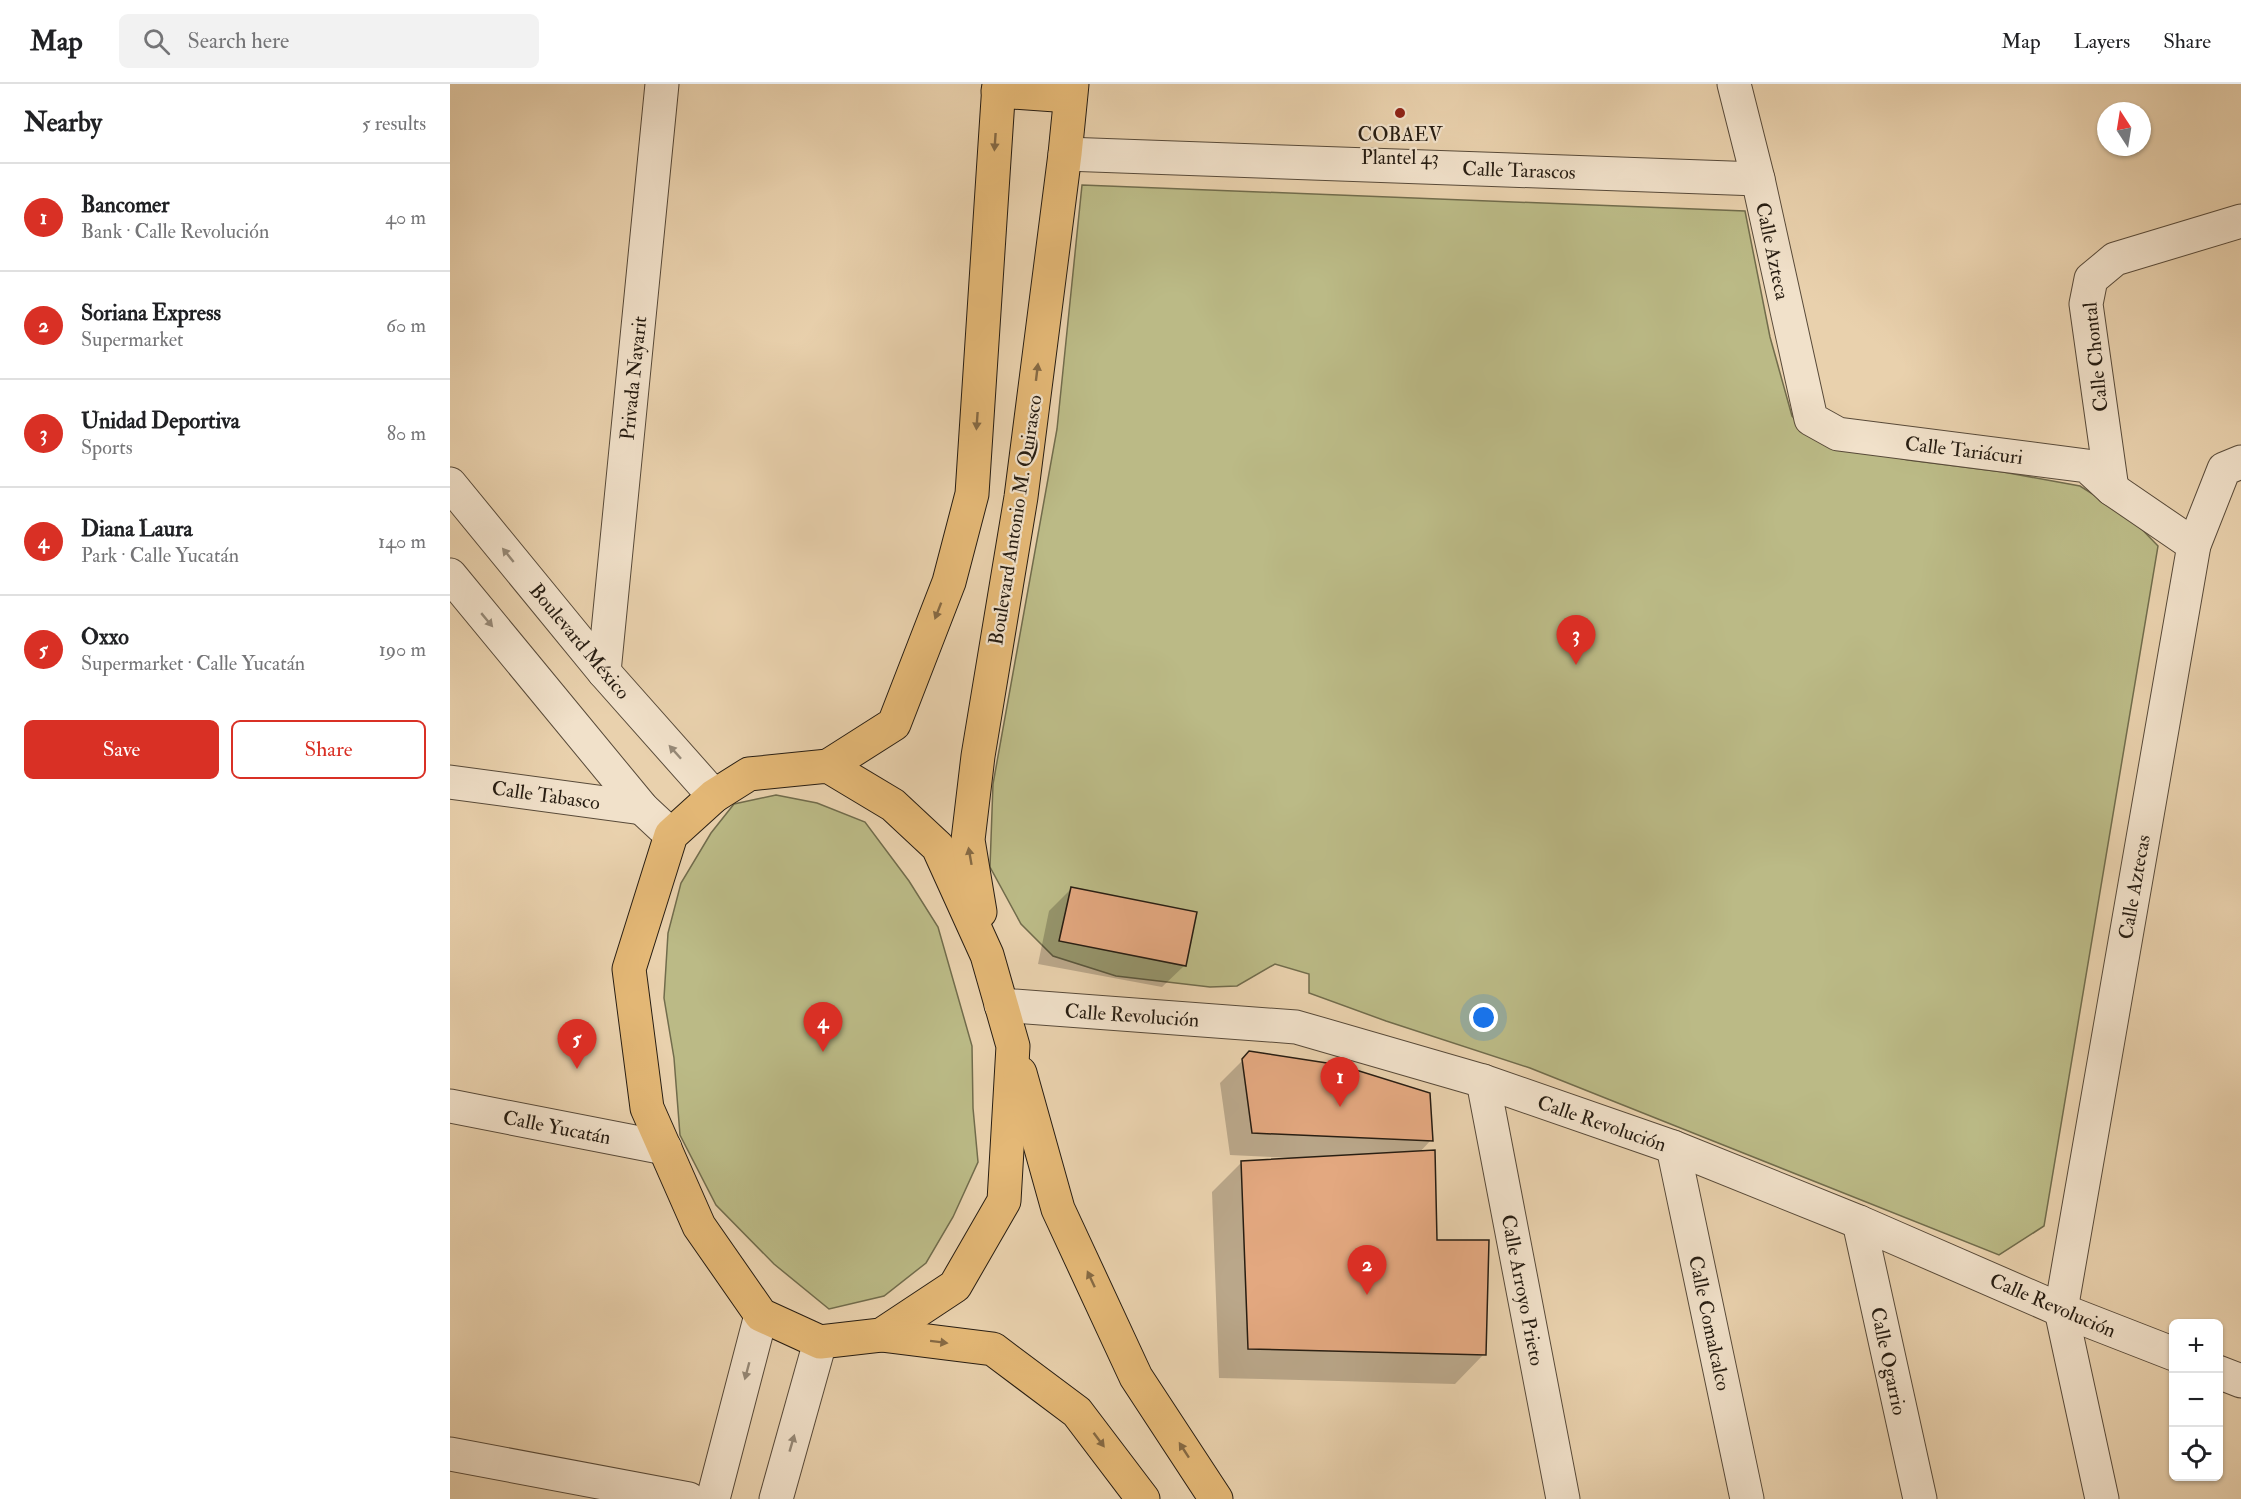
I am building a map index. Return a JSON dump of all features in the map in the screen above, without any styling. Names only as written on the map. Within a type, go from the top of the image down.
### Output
[{"type":"main road","points":[[1071,90],[999,88],[972,494],[949,582],[894,724],[828,766],[749,774],[714,796],[672,835],[629,969],[647,1108],[699,1226],[761,1315],[820,1342],[881,1335],[993,1349],[1077,1412],[1143,1499]]},
{"type":"main road","name":"Boulevard Antonio M. Quirasco","points":[[987,955],[968,840],[978,756],[1022,497],[1071,90]]},
{"type":"main road","points":[[828,766],[892,805],[938,847],[987,955],[1058,1209],[1136,1377],[1216,1499]]},
{"type":"main road","points":[[881,1335],[955,1286],[1004,1201],[1012,1046]]},
{"type":"street","name":"Privada Nayarit","points":[[604,672],[662,84]]},
{"type":"street","name":"Calle Azteca","points":[[1734,84],[1758,178],[1811,419]]},
{"type":"street","name":"Calle Tarascos","points":[[1065,154],[1758,178]]},
{"type":"street","name":"Calle Chontal","points":[[2112,489],[2085,304],[2091,279],[2115,259],[2241,221]]},
{"type":"street","name":"Calle Tariácuri","points":[[1811,419],[1838,434],[2087,466],[2112,489],[2194,545]]},
{"type":"street","name":"Calle Aztecas","points":[[2061,1310],[2194,545],[2233,465]]},
{"type":"street","name":"Boulevard México","points":[[450,484],[604,672],[714,796]]},
{"type":"street","points":[[450,575],[642,808],[672,835]]},
{"type":"street","name":"Calle Tabasco","points":[[450,782],[642,808]]},
{"type":"street","name":"Calle Revolución","points":[[1001,1005],[1296,1027],[1483,1081],[1673,1147],[1859,1222],[2061,1310],[2169,1352]]},
{"type":"street","name":"Calle Arroyo Prieto","points":[[1483,1081],[1563,1499]]},
{"type":"street","name":"Calle Yucatán","points":[[450,1106],[665,1148]]},
{"type":"street","name":"Calle Comalcalco","points":[[1673,1147],[1747,1499]]},
{"type":"street","name":"Calle Ogarrio","points":[[1859,1222],[1920,1499]]},
{"type":"street","points":[[2061,1310],[2102,1499]]},
{"type":"street","points":[[713,1499],[761,1315]]},
{"type":"street","points":[[776,1499],[820,1342]]},
{"type":"street","points":[[2221,1373],[2241,1381]]},
{"type":"street","points":[[450,1454],[689,1499]]},
{"type":"shaded area","points":[[1082,185],[1745,211],[1770,337],[1792,416],[1819,441],[1908,460],[2003,472],[2080,486],[2132,519],[2158,546],[2044,1226],[1999,1255],[1530,1068],[1309,993],[1309,974],[1275,964],[1237,986],[1210,987],[1116,976],[1053,956],[1021,924],[990,867],[993,784],[1057,429]]},
{"type":"shaded area","points":[[776,795],[817,803],[865,822],[909,881],[938,927],[972,1046],[973,1108],[978,1162],[953,1217],[926,1263],[884,1296],[829,1309],[774,1264],[716,1205],[680,1135],[674,1058],[664,998],[668,933],[681,883],[711,833],[734,804]]},
{"type":"building","points":[[1071,887],[1197,912],[1186,966],[1059,941]]},
{"type":"building","points":[[1249,1051],[1340,1065],[1430,1093],[1433,1141],[1252,1133],[1242,1059]]},
{"type":"building","points":[[1435,1150],[1437,1240],[1489,1240],[1486,1355],[1248,1349],[1241,1161]]},
{"type":"place","name":"COBAEV Plantel 43","points":[[1400,113]]},
{"type":"place","name":"Unidad Deportiva","points":[[1576,665]]},
{"type":"place","name":"Diana Laura","points":[[823,1052]]},
{"type":"place","name":"Oxxo","points":[[577,1069]]},
{"type":"place","name":"Bancomer","points":[[1340,1107]]},
{"type":"place","name":"Soriana Express","points":[[1367,1295]]}]
